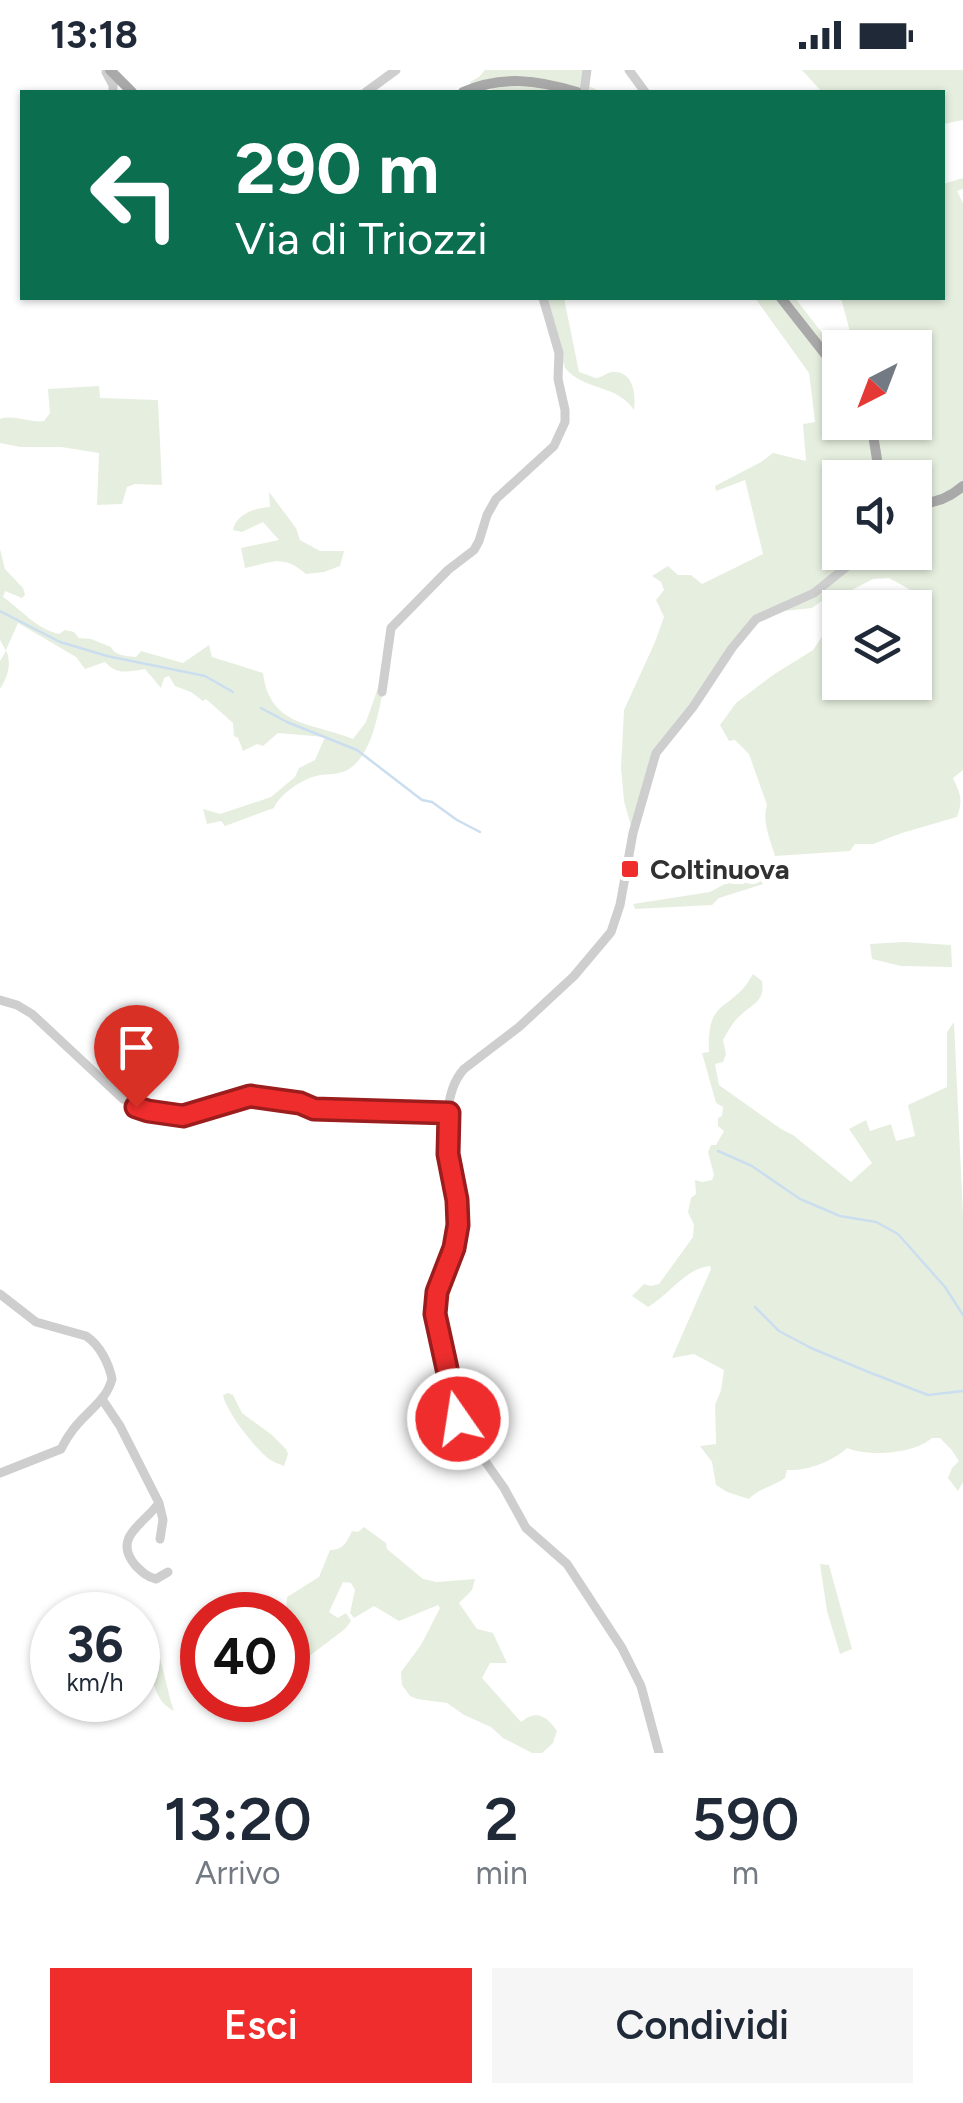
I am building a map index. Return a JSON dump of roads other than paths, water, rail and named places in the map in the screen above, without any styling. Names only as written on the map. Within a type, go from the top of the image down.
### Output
[{"type":"main road","points":[[109,72],[130,90]]},
{"type":"main road","points":[[469,90],[493,82],[523,80],[571,90]]},
{"type":"main road","points":[[783,300],[822,350]]},
{"type":"main road","points":[[932,503],[963,486]]},
{"type":"street","points":[[92,70],[109,72]]},
{"type":"street","points":[[369,90],[396,70]]},
{"type":"street","points":[[382,692],[391,628],[448,570],[474,550],[496,499],[554,446],[564,422],[559,352],[544,300]]},
{"type":"street","points":[[660,1753],[640,1686],[622,1648],[566,1564],[526,1528],[458,1419],[435,1314],[437,1292],[454,1248],[458,1225],[448,1154],[450,1098],[457,1076],[555,994],[611,932],[620,905],[632,834],[656,753],[693,707],[732,648],[756,620],[814,593],[843,570]]},
{"type":"street","points":[[0,1000],[32,1014],[123,1098],[148,1111],[183,1116],[250,1096],[300,1103],[314,1109],[449,1113]]},
{"type":"street","points":[[0,1294],[36,1322],[92,1340],[112,1374],[112,1385],[102,1400],[71,1431],[61,1450],[0,1473]]},
{"type":"street","points":[[102,1400],[120,1426],[159,1503],[163,1520],[160,1539]]},
{"type":"street","points":[[159,1503],[133,1530],[126,1552],[148,1577],[156,1579],[168,1572]]},
{"type":"waterway","points":[[0,611],[60,642],[205,676],[233,692]]},
{"type":"waterway","points":[[261,708],[357,750],[422,800],[432,802],[480,832]]},
{"type":"waterway","points":[[718,1151],[752,1166],[800,1199],[840,1216],[876,1222],[898,1234],[945,1287],[963,1315]]},
{"type":"waterway","points":[[755,1307],[779,1331],[871,1373],[928,1395],[963,1391]]},
{"type":"place","name":"Coltinuova","points":[[630,869]]}]
